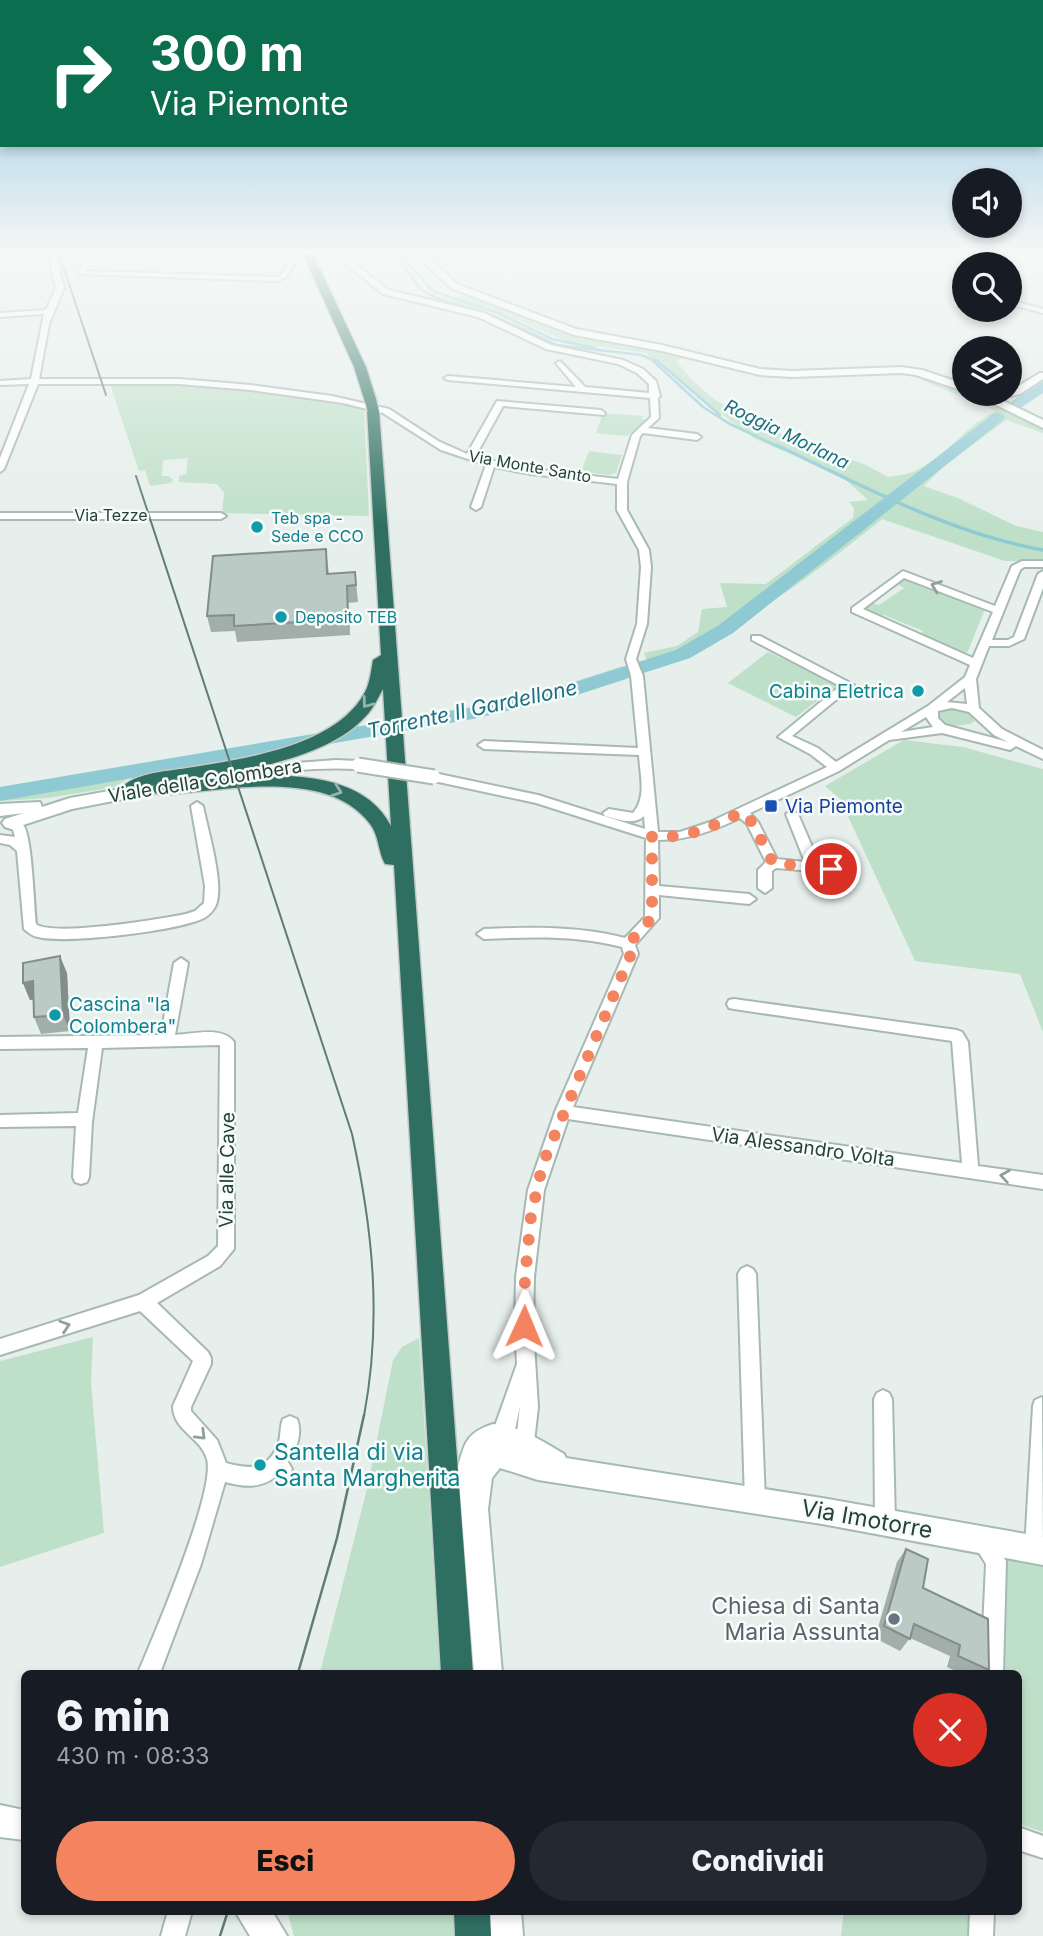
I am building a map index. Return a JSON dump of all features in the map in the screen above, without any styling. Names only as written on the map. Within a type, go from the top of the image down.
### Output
[{"type":"highway","points":[[350,344],[360,367],[370,406],[386,586],[457,1670]]},
{"type":"highway","points":[[126,793],[146,782],[269,757],[312,744],[344,726],[369,701],[380,673],[382,540]]},
{"type":"highway","points":[[148,789],[295,782],[318,784],[357,799],[380,818],[387,834],[395,904],[408,932]]},
{"type":"highway","points":[[472,1915],[473,1936]]},
{"type":"street","points":[[0,469],[34,381],[41,344]]},
{"type":"street","points":[[543,344],[629,366],[651,379],[655,393],[655,418],[636,435],[622,482],[622,510],[644,550],[646,568],[642,624],[631,659],[637,676],[652,836],[652,918],[628,944]]},
{"type":"street","points":[[642,344],[760,372],[792,374],[901,370],[918,372],[952,384]]},
{"type":"street","points":[[560,363],[582,390]]},
{"type":"street","points":[[1022,389],[1043,375]]},
{"type":"street","points":[[448,379],[655,393]]},
{"type":"street","name":"Via Monte Santo","points":[[0,383],[192,382],[257,388],[370,406],[395,414],[443,448],[491,463],[622,482]]},
{"type":"street","points":[[471,456],[500,403],[601,413]]},
{"type":"street","points":[[1006,406],[1043,424]]},
{"type":"street","points":[[641,430],[697,436]]},
{"type":"street","points":[[476,507],[491,463]]},
{"type":"street","name":"Via Tezze","points":[[0,516],[221,516]]},
{"type":"street","points":[[652,836],[693,833],[742,812],[835,768],[932,708],[970,679],[1016,568],[1022,564],[1041,568],[1018,639],[1009,643],[986,643]]},
{"type":"street","points":[[978,664],[856,610],[903,574],[999,611]]},
{"type":"street","points":[[756,638],[848,685],[784,737],[814,751],[835,768]]},
{"type":"street","points":[[970,679],[974,709],[987,723],[998,732],[1043,756]]},
{"type":"street","points":[[932,708],[952,705],[974,709]]},
{"type":"street","points":[[932,708],[932,719],[942,729],[1043,756]]},
{"type":"street","points":[[882,740],[987,723]]},
{"type":"street","points":[[484,745],[644,752]]},
{"type":"street","name":"Viale della Colombera","points":[[4,823],[70,804],[126,793],[283,766],[321,763],[358,765],[434,777],[538,799],[652,836]]},
{"type":"street","name":"Viale della Colombera","points":[[587,813],[636,817],[645,807],[649,791]]},
{"type":"street","points":[[4,823],[14,841],[24,850],[29,926],[34,931],[42,933],[117,928],[188,918],[201,913],[209,906],[213,898],[197,806]]},
{"type":"street","points":[[742,812],[752,822],[773,863]]},
{"type":"street","points":[[792,814],[814,867]]},
{"type":"street","points":[[765,888],[765,870],[773,863],[848,870]]},
{"type":"street","points":[[652,890],[749,899]]},
{"type":"street","points":[[484,934],[597,937],[628,944]]},
{"type":"street","points":[[475,1508],[480,1472],[486,1461],[499,1455],[521,1453],[529,1407],[525,1367],[525,1277],[531,1216],[543,1163],[631,954],[628,944]]},
{"type":"street","points":[[0,1043],[167,1041],[181,963]]},
{"type":"street","points":[[734,1004],[957,1036],[961,1042],[970,1166],[967,1170]]},
{"type":"street","name":"Via alle Cave","points":[[143,1302],[214,1261],[226,1249],[229,1049],[227,1042],[220,1038],[167,1041]]},
{"type":"street","points":[[81,1177],[85,1119],[96,1041]]},
{"type":"street","name":"Via Alessandro Volta","points":[[563,1112],[1043,1182]]},
{"type":"street","points":[[0,1121],[85,1119]]},
{"type":"street","points":[[747,1274],[755,1501]]},
{"type":"street","points":[[0,1347],[143,1302],[202,1358],[202,1364],[182,1406],[182,1414],[211,1446],[219,1471],[206,1520],[150,1670]]},
{"type":"street","points":[[488,1670],[471,1467],[473,1453],[480,1440],[492,1435],[502,1437],[502,1428],[525,1367]]},
{"type":"street","points":[[883,1399],[885,1522]]},
{"type":"street","name":"Via Imotorre","points":[[502,1437],[538,1467],[885,1522],[1039,1550],[1042,1406]]},
{"type":"street","points":[[219,1471],[254,1479],[278,1467],[288,1444],[290,1425]]},
{"type":"street","points":[[979,1538],[996,1561],[992,1670]]},
{"type":"street","points":[[0,1821],[21,1824]]},
{"type":"street","points":[[1022,1839],[1043,1847]]},
{"type":"street","points":[[173,1936],[179,1915]]},
{"type":"street","points":[[505,1915],[507,1936]]},
{"type":"street","points":[[981,1936],[982,1915]]},
{"type":"green space","points":[[585,344],[657,344],[689,356],[676,361],[696,384],[715,400],[801,443],[864,464],[888,477],[912,472],[926,465],[975,424],[996,411],[984,406],[998,406],[1043,428],[1043,433],[1006,420],[943,467],[924,486],[958,498],[1016,526],[1043,532],[1043,561],[1005,561],[882,519],[828,562],[742,621],[650,668],[644,653],[677,646],[698,632],[702,609],[727,607],[720,583],[766,584],[853,518],[854,508],[849,502],[868,500],[839,474],[755,439],[646,353]]},
{"type":"green space","points":[[920,375],[952,386],[952,393],[917,378]]},
{"type":"green space","points":[[110,384],[238,389],[364,408],[369,516],[222,513],[224,493],[217,484],[179,482],[179,476],[186,474],[188,458],[163,460],[162,476],[169,476],[173,480],[171,483],[150,486],[145,470],[139,471]]},
{"type":"green space","points":[[603,413],[643,416],[641,419],[646,420],[627,436],[596,433]]},
{"type":"green space","points":[[589,451],[622,455],[616,473],[609,475],[581,472]]},
{"type":"green space","points":[[906,577],[924,584],[921,587],[985,609],[968,651],[964,654],[920,635],[923,631],[884,615],[879,617],[865,609],[872,603],[879,605],[904,588],[897,584]]},
{"type":"green space","points":[[768,652],[839,684],[796,717],[728,683]]},
{"type":"green space","points":[[623,666],[627,679],[571,697],[406,729],[404,717],[479,707],[564,685]]},
{"type":"green space","points":[[958,709],[967,712],[975,721],[944,727],[935,714],[938,710]]},
{"type":"green space","points":[[904,740],[963,747],[1043,769],[1043,1032],[1020,974],[915,961],[840,799],[825,786]]},
{"type":"green space","points":[[218,752],[220,760],[132,776],[115,787],[48,798],[0,801],[0,787]]},
{"type":"green space","points":[[93,1337],[91,1383],[104,1533],[0,1567],[0,1361]]},
{"type":"green space","points":[[419,1338],[440,1670],[321,1670],[367,1489],[393,1360],[402,1347]]},
{"type":"green space","points":[[1006,1553],[1043,1561],[1043,1832],[1022,1825],[1022,1670],[1003,1670]]},
{"type":"green space","points":[[288,1915],[453,1915],[454,1936],[294,1936]]},
{"type":"green space","points":[[844,1915],[970,1915],[968,1936],[841,1936]]},
{"type":"building","name":"Deposito TEB","points":[[326,549],[327,574],[355,572],[356,585],[347,586],[348,619],[234,626],[234,615],[207,616],[213,556]]},
{"type":"building","points":[[60,956],[63,1015],[34,1017],[33,981],[23,983],[23,963]]},
{"type":"building","points":[[906,1549],[928,1559],[923,1588],[988,1619],[989,1670],[958,1656],[960,1645],[914,1624],[910,1639],[884,1626]]},
{"type":"waterway","name":"Roggia Morlana","points":[[556,344],[641,355],[651,359],[703,407],[730,424],[779,447]]},
{"type":"waterway","points":[[578,344],[595,348]]},
{"type":"waterway","points":[[655,359],[720,415]]},
{"type":"waterway","name":"Torrente Il Gardellone","points":[[1022,401],[1043,386]]},
{"type":"waterway","name":"Torrente Il Gardellone","points":[[0,794],[473,713],[572,690],[683,654],[726,629],[998,417]]},
{"type":"waterway","name":"Roggia Morlana","points":[[776,445],[939,520],[973,532],[1043,550]]},
{"type":"tram line","points":[[89,344],[106,395]]},
{"type":"tram line","points":[[136,476],[352,1134],[365,1205],[373,1275],[373,1345],[364,1416]]},
{"type":"tram line","points":[[299,1670],[337,1538],[364,1415]]},
{"type":"tram line","points":[[220,1936],[227,1915]]},
{"type":"place","name":"Teb spa - Sede e CCO","points":[[257,527]]},
{"type":"place","name":"Deposito TEB","points":[[281,617]]},
{"type":"place","name":"Cabina Eletrica","points":[[918,691]]},
{"type":"place","name":"Via Piemonte","points":[[771,806]]},
{"type":"place","name":"Cascina \"la Colombera\"","points":[[55,1015]]},
{"type":"place","name":"Santella di via Santa Margherita","points":[[260,1465]]},
{"type":"place","name":"Chiesa di Santa Maria Assunta","points":[[894,1619]]},
{"type":"route","points":[[524,1326],[525,1277],[531,1216],[543,1163],[631,954],[628,944],[652,918],[652,836],[681,836],[693,833],[742,812],[752,822],[773,863],[831,869]]}]
